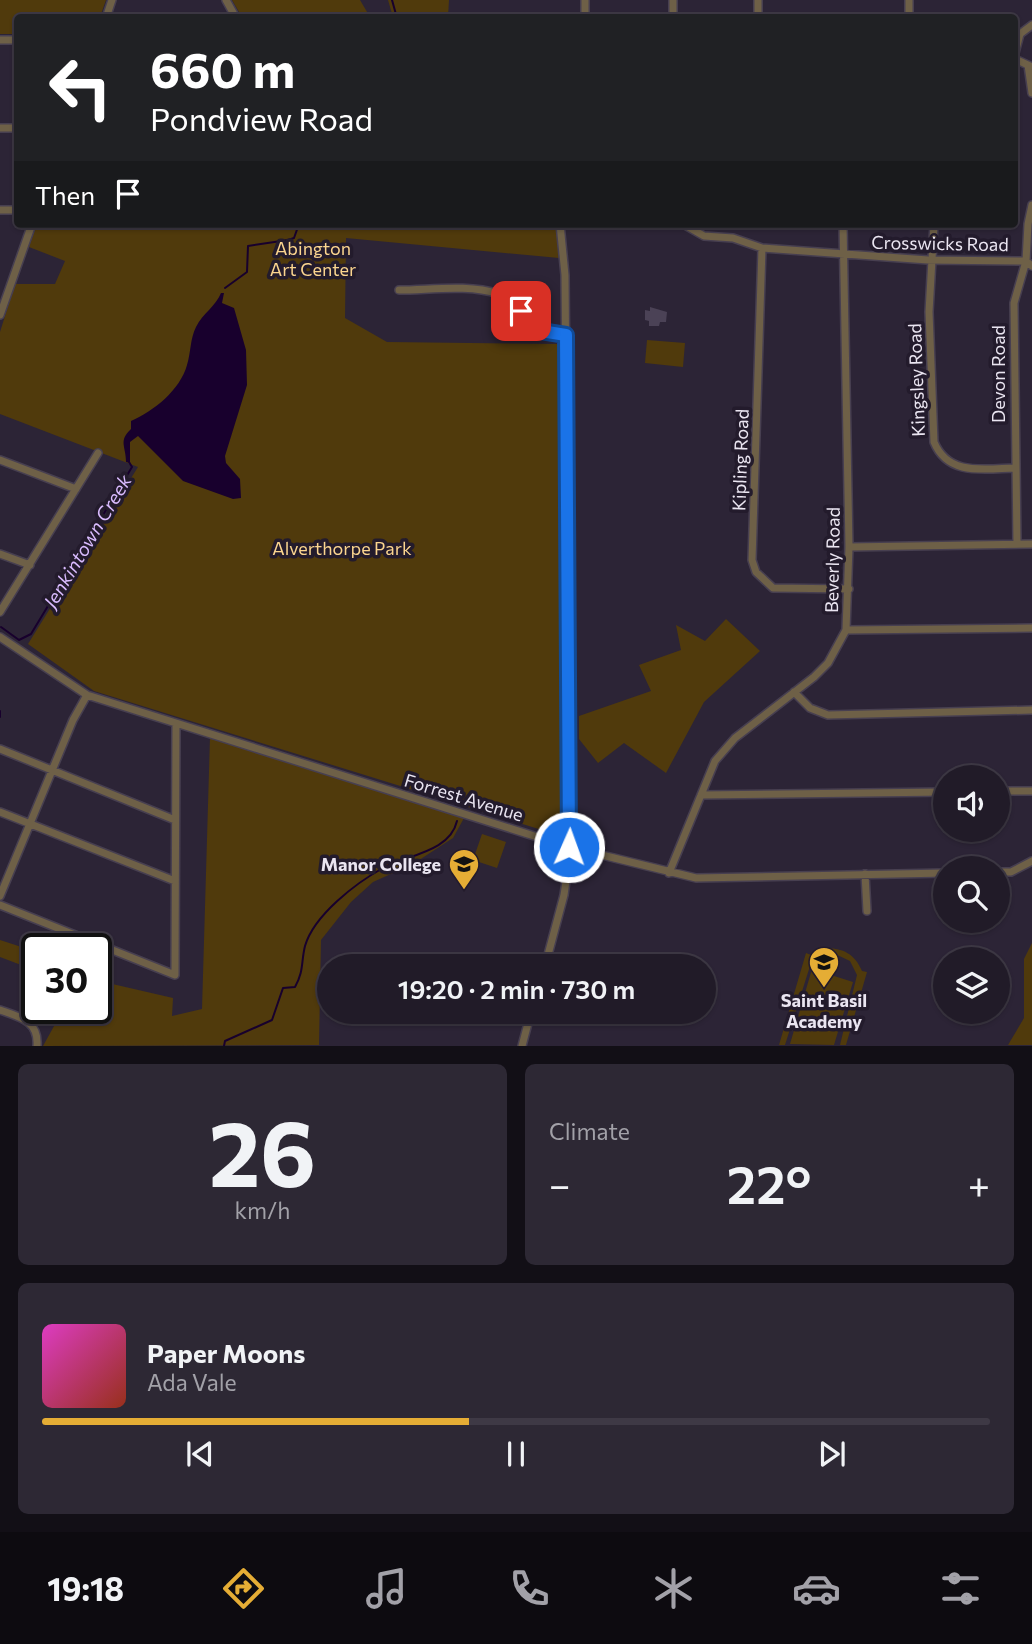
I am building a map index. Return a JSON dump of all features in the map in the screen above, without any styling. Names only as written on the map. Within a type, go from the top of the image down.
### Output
[{"type":"street","points":[[1018,42],[1020,34],[1032,25]]},
{"type":"street","points":[[1030,66],[1032,93]]},
{"type":"street","name":"Devon Road","points":[[1017,544],[1014,303],[1029,263],[1028,224],[1032,205]]},
{"type":"street","points":[[0,315],[4,293],[30,228]]},
{"type":"street","points":[[548,954],[564,895],[569,847],[566,335],[561,228]]},
{"type":"street","name":"Crosswicks Road","points":[[690,228],[704,236],[733,238],[762,248],[843,256],[1029,263]]},
{"type":"street","name":"Beverly Road","points":[[669,873],[715,761],[723,750],[828,663],[846,630],[849,547],[843,228]]},
{"type":"street","name":"Kingsley Road","points":[[934,228],[935,260],[929,312],[934,442],[941,456],[957,467],[1014,468]]},
{"type":"street","name":"Kipling Road","points":[[762,248],[752,560],[756,572],[774,589],[849,589]]},
{"type":"street","points":[[399,290],[483,291],[500,294],[541,331],[566,335]]},
{"type":"street","points":[[0,612],[98,453]]},
{"type":"street","points":[[0,460],[76,489]]},
{"type":"street","points":[[849,547],[1032,544]]},
{"type":"street","points":[[0,554],[30,565]]},
{"type":"street","points":[[846,630],[1032,628]]},
{"type":"street","name":"Forrest Avenue","points":[[0,637],[87,695],[569,847],[669,873],[696,878],[933,873]]},
{"type":"street","points":[[794,692],[810,708],[828,715],[1032,710]]},
{"type":"street","points":[[0,896],[32,825],[73,720],[87,695]]},
{"type":"street","points":[[0,905],[175,975],[176,724]]},
{"type":"street","points":[[0,749],[175,820]]},
{"type":"street","points":[[1010,792],[1032,791]]},
{"type":"street","points":[[701,795],[933,792]]},
{"type":"street","points":[[0,812],[175,881]]},
{"type":"street","points":[[1010,872],[1032,861]]},
{"type":"street","points":[[865,874],[867,911]]},
{"type":"street","points":[[0,1010],[30,1022],[38,1036],[37,1045]]},
{"type":"street","points":[[522,1045],[528,1024]]},
{"type":"green space","points":[[0,0],[106,0],[101,14],[14,14],[14,34],[0,34]]},
{"type":"green space","points":[[232,0],[360,0],[368,14],[240,14]]},
{"type":"green space","points":[[388,0],[449,0],[448,14],[392,14]]},
{"type":"green space","name":"Alverthorpe Park","points":[[36,228],[557,228],[559,258],[346,238],[345,318],[387,342],[558,344],[562,833],[558,835],[94,691],[28,644],[138,467],[0,414],[0,332],[15,284],[55,284],[65,261],[29,247]]},
{"type":"green space","points":[[647,340],[685,343],[683,367],[645,363]]},
{"type":"green space","points":[[726,619],[760,651],[704,702],[666,773],[624,743],[598,763],[579,739],[579,716],[651,691],[639,665],[681,650],[676,625],[705,641]]},
{"type":"green space","points":[[210,737],[464,818],[453,838],[413,864],[373,882],[351,902],[321,940],[321,954],[317,954],[319,1045],[43,1046],[55,1024],[112,1024],[112,984],[173,998],[172,1016],[202,1009]]},
{"type":"green space","points":[[482,834],[506,842],[497,868],[473,860]]},
{"type":"green space","points":[[0,940],[21,947],[21,965],[0,957]]},
{"type":"green space","points":[[1032,943],[1032,1045],[1008,1045],[1024,1018],[1024,959]]},
{"type":"green space","points":[[825,948],[848,953],[862,971],[867,972],[846,1045],[840,1045],[857,975],[850,961],[833,953],[811,963],[785,1045],[779,1045],[806,953],[811,955]]},
{"type":"green space","points":[[812,969],[853,982],[834,1045],[790,1044]]},
{"type":"shaded area","points":[[221,293],[224,293],[222,303],[234,308],[246,350],[247,385],[225,456],[226,463],[240,479],[241,498],[233,499],[183,481],[138,436],[130,442],[130,463],[126,462],[124,444],[131,429],[131,421],[157,405],[179,383],[187,365],[196,327]]},
{"type":"building","points":[[650,307],[667,312],[666,322],[660,322],[659,326],[649,326],[649,321],[645,320],[645,310],[650,311]]},
{"type":"waterway","name":"Jenkintown Creek","points":[[392,0],[396,14]]},
{"type":"waterway","name":"Jenkintown Creek","points":[[225,288],[247,272],[248,246],[294,238],[298,228]]},
{"type":"waterway","name":"Jenkintown Creek","points":[[1,627],[19,640],[31,634],[132,467],[129,462]]},
{"type":"waterway","name":"Jenkintown Creek","points":[[0,711],[0,717]]},
{"type":"waterway","points":[[224,1046],[225,1041],[272,1020],[283,988],[295,987],[298,981],[310,934],[337,901],[383,868],[437,846],[446,840],[457,821]]},
{"type":"place","name":"Manor College","points":[[464,891]]},
{"type":"place","name":"Saint Basil Academy","points":[[824,989]]},
{"type":"route","points":[[521,311],[541,331],[566,335],[569,847]]},
{"type":"park label","name":"Abington Art Center","points":[[313,258]]}]
